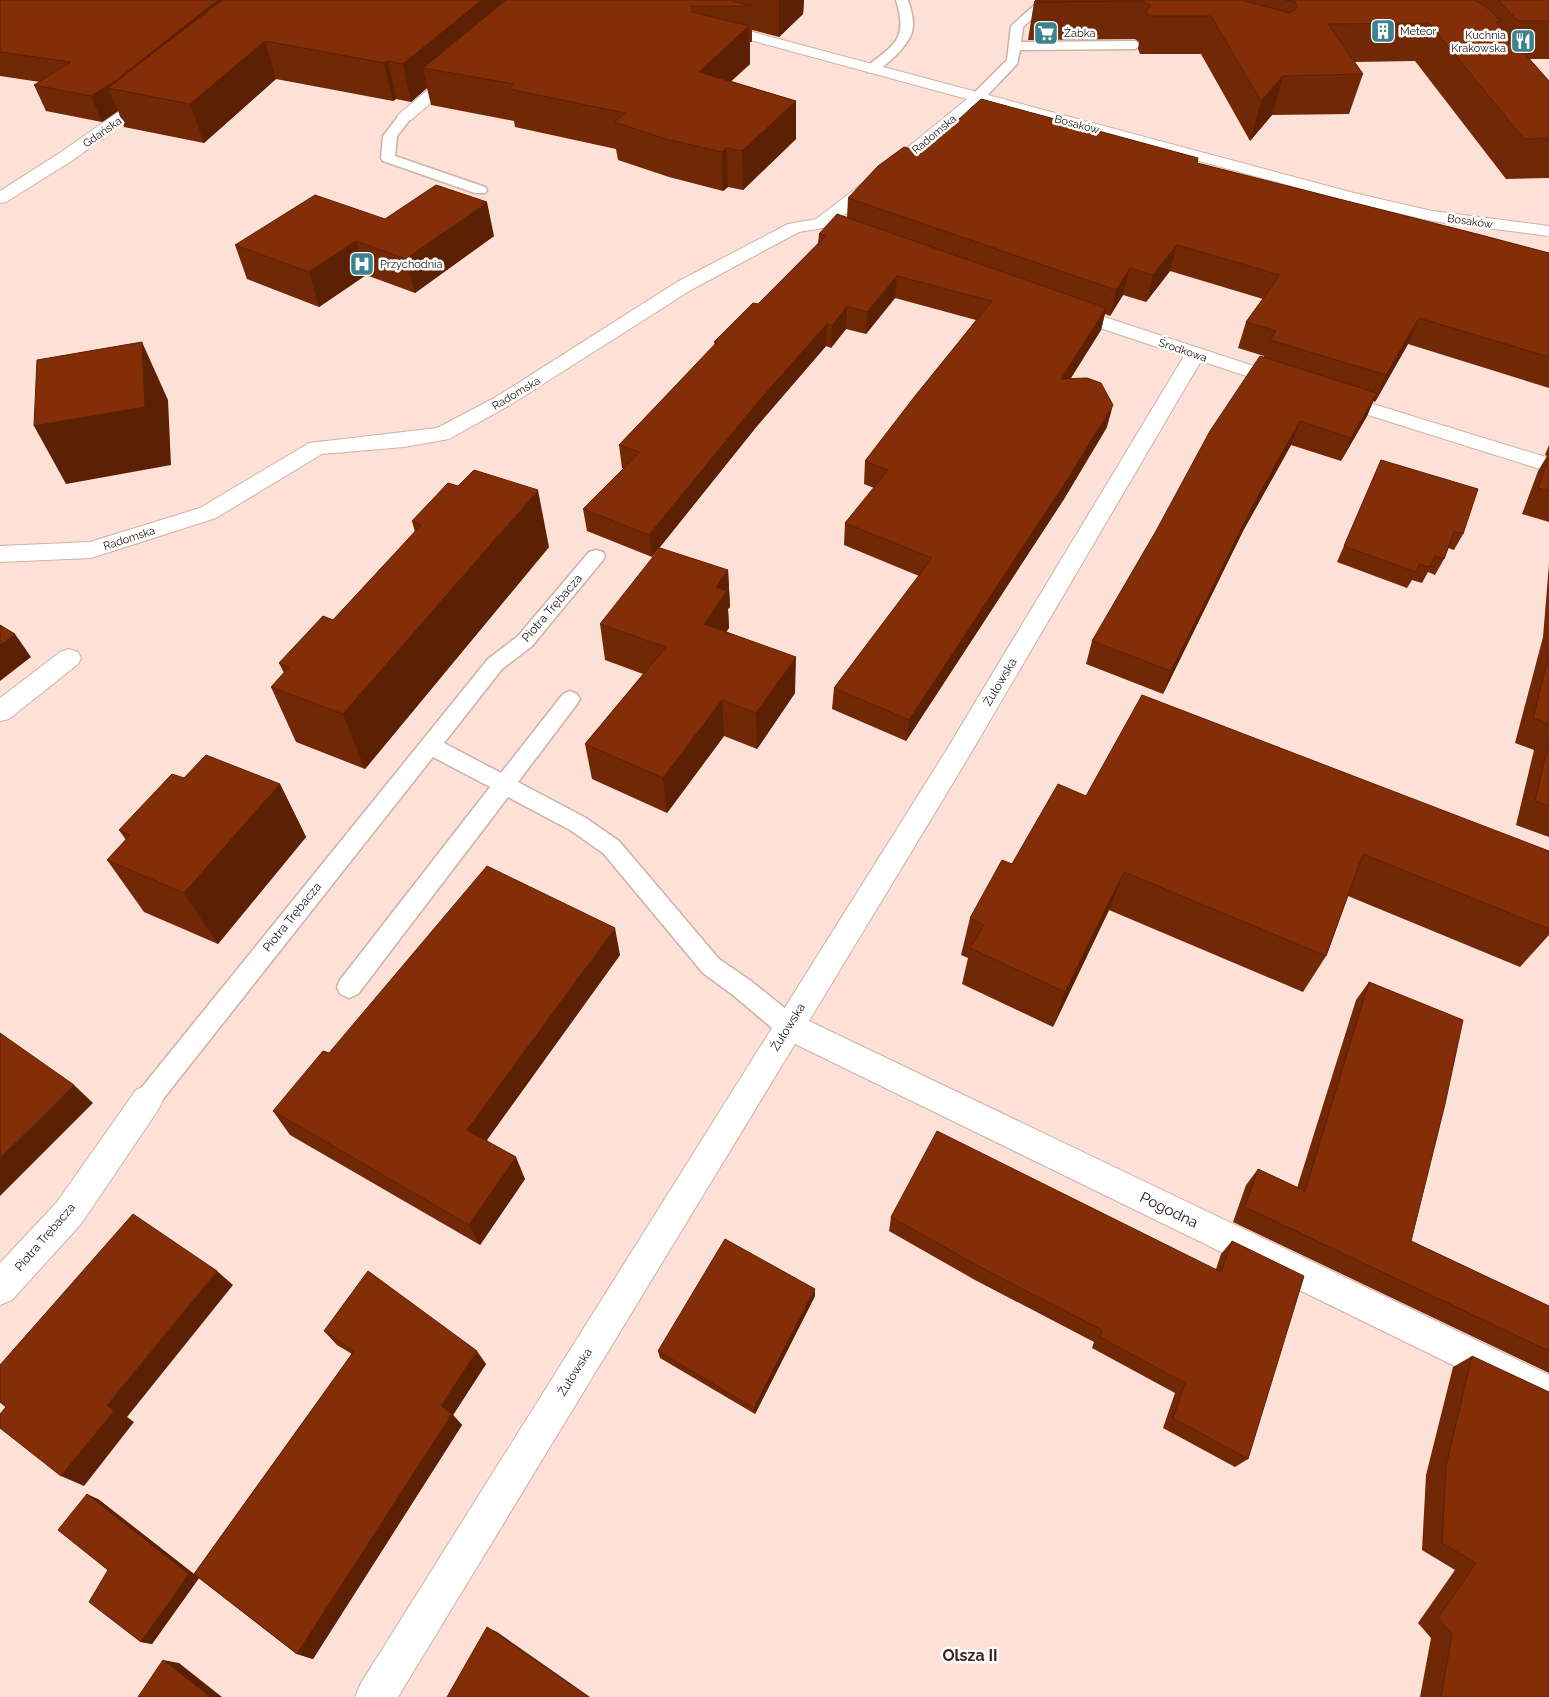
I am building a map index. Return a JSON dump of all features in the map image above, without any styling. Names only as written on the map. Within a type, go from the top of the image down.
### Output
[{"type":"street","name":"Bosaków","points":[[699,22],[1350,197],[1432,216],[1549,231]]},
{"type":"street","points":[[405,118],[470,62]]},
{"type":"street","name":"Gdańska","points":[[3,193],[110,126],[160,90]]},
{"type":"street","name":"Radomska","points":[[0,554],[91,550],[208,513],[317,448],[404,440],[442,434],[503,402],[684,286],[794,228],[831,226],[886,174],[977,98]]},
{"type":"street","name":"Środkowa","points":[[1047,304],[1195,354],[1549,465]]},
{"type":"street","name":"Żułowska","points":[[375,1697],[953,761],[1195,354]]},
{"type":"street","points":[[0,712],[69,658]]},
{"type":"street","name":"Pogodna","points":[[788,1026],[1549,1394]]},
{"type":"street","name":"Piotra Trębacza","points":[[0,1288],[69,1213],[147,1100]]},
{"type":"lane","points":[[871,69],[891,53],[906,35],[909,22],[902,0]]},
{"type":"lane","points":[[977,98],[1013,61],[1017,26],[1047,0]]},
{"type":"lane","points":[[1016,46],[1135,45]]},
{"type":"lane","points":[[405,118],[390,136],[388,158],[480,190]]},
{"type":"lane","name":"Piotra Trębacza","points":[[147,1100],[495,664],[525,641],[596,556]]},
{"type":"lane","points":[[349,986],[570,699]]},
{"type":"lane","points":[[430,745],[578,824],[611,847],[711,966],[742,988],[788,1026]]},
{"type":"building","points":[[0,0],[218,0],[115,81],[91,96],[34,85],[71,62],[0,52]]},
{"type":"building","points":[[222,0],[482,0],[403,64],[388,61],[384,63],[265,41],[190,104],[108,88]]},
{"type":"building","points":[[506,0],[729,0],[752,6],[692,6],[692,12],[749,26],[699,72],[796,101],[742,151],[726,148],[722,152],[666,139],[614,122],[625,113],[509,89],[514,84],[423,68]]},
{"type":"building","points":[[1036,0],[1241,0],[1290,13],[1298,7],[1295,2],[1285,0],[1475,0],[1490,10],[1500,21],[1496,22],[1549,81],[1549,138],[1524,139],[1429,23],[1328,24],[1363,74],[1283,76],[1261,101],[1211,16],[1148,16],[1146,11],[1151,6],[1143,1],[1034,2]]},
{"type":"building","points":[[1498,0],[1549,0],[1549,21],[1518,21]]},
{"type":"building","points":[[981,99],[1198,158],[1197,163],[1549,253],[1549,357],[1419,318],[1386,375],[1270,340],[1276,331],[1246,322],[1280,275],[1177,245],[1153,275],[1130,268],[1116,290],[848,198],[878,166],[904,147],[923,152]]},
{"type":"building","points":[[436,185],[487,202],[406,259],[356,241],[309,272],[235,245],[315,195],[385,219]]},
{"type":"building","points":[[837,214],[1106,308],[1061,379],[1087,378],[1101,383],[1113,405],[1069,477],[909,720],[834,688],[932,558],[845,523],[888,470],[865,461],[992,301],[897,276],[867,312],[847,306],[832,326],[827,324],[757,403],[649,535],[583,509],[640,452],[619,445],[717,342],[714,342],[753,303],[758,304],[826,236],[819,234]]},
{"type":"building","points":[[142,342],[145,407],[34,426],[37,360]]},
{"type":"building","points":[[1260,356],[1377,393],[1351,438],[1300,421],[1252,507],[1171,671],[1092,641],[1156,531],[1210,431]]},
{"type":"building","points":[[1549,457],[1549,491],[1538,488]]},
{"type":"building","points":[[1381,460],[1478,489],[1463,534],[1454,532],[1444,559],[1435,556],[1430,567],[1419,564],[1416,572],[1344,546]]},
{"type":"building","points":[[474,470],[538,490],[343,714],[271,687],[289,667],[279,663],[323,616],[333,620],[421,525],[412,521],[448,483],[458,486]]},
{"type":"building","points":[[660,548],[728,570],[716,587],[727,591],[704,624],[796,657],[756,713],[722,700],[663,778],[585,744],[666,647],[600,624]]},
{"type":"building","points":[[0,625],[15,634],[0,645]]},
{"type":"building","points":[[1549,655],[1549,724],[1533,718]]},
{"type":"building","points":[[1142,695],[1549,851],[1549,929],[1363,854],[1326,956],[1124,872],[1065,992],[970,948],[984,925],[970,918],[1002,860],[1012,864],[1058,784],[1086,796]]},
{"type":"building","points":[[1549,741],[1549,806],[1535,801]]},
{"type":"building","points":[[206,755],[280,784],[184,893],[107,860],[130,835],[119,830],[172,774],[184,778]]},
{"type":"building","points":[[487,866],[615,928],[467,1130],[516,1157],[469,1225],[273,1111],[323,1051],[329,1053]]},
{"type":"building","points":[[1369,982],[1463,1020],[1445,1104],[1411,1241],[1549,1306],[1549,1351],[1245,1207],[1258,1169],[1305,1191]]},
{"type":"building","points":[[0,1033],[74,1085],[0,1158]]},
{"type":"building","points":[[937,1131],[1221,1272],[1232,1241],[1304,1276],[1248,1459],[1173,1418],[1185,1383],[1100,1337],[1102,1330],[980,1267],[891,1217]]},
{"type":"building","points":[[133,1214],[217,1271],[107,1405],[114,1411],[61,1476],[0,1428],[0,1414],[6,1407],[0,1402],[0,1365]]},
{"type":"building","points":[[725,1239],[815,1289],[754,1408],[658,1351]]},
{"type":"building","points":[[368,1271],[477,1351],[441,1406],[452,1414],[297,1654],[194,1574],[354,1351],[324,1331]]},
{"type":"building","points":[[1472,1356],[1549,1392],[1549,1697],[1441,1697],[1452,1634],[1438,1618],[1476,1563],[1442,1543],[1446,1466]]},
{"type":"building","points":[[87,1494],[189,1574],[141,1642],[89,1602],[108,1570],[58,1530]]},
{"type":"building","points":[[487,1627],[588,1697],[447,1697]]},
{"type":"building","points":[[163,1660],[210,1697],[138,1697]]},
{"type":"place","name":"Meteor","points":[[1383,31]]},
{"type":"place","name":"Żabka","points":[[1046,33]]},
{"type":"place","name":"Kuchnia Krakowska","points":[[1523,41]]},
{"type":"place","name":"Przychodnia","points":[[362,264]]},
{"type":"district","name":"Olsza II","points":[[970,1655]]}]
